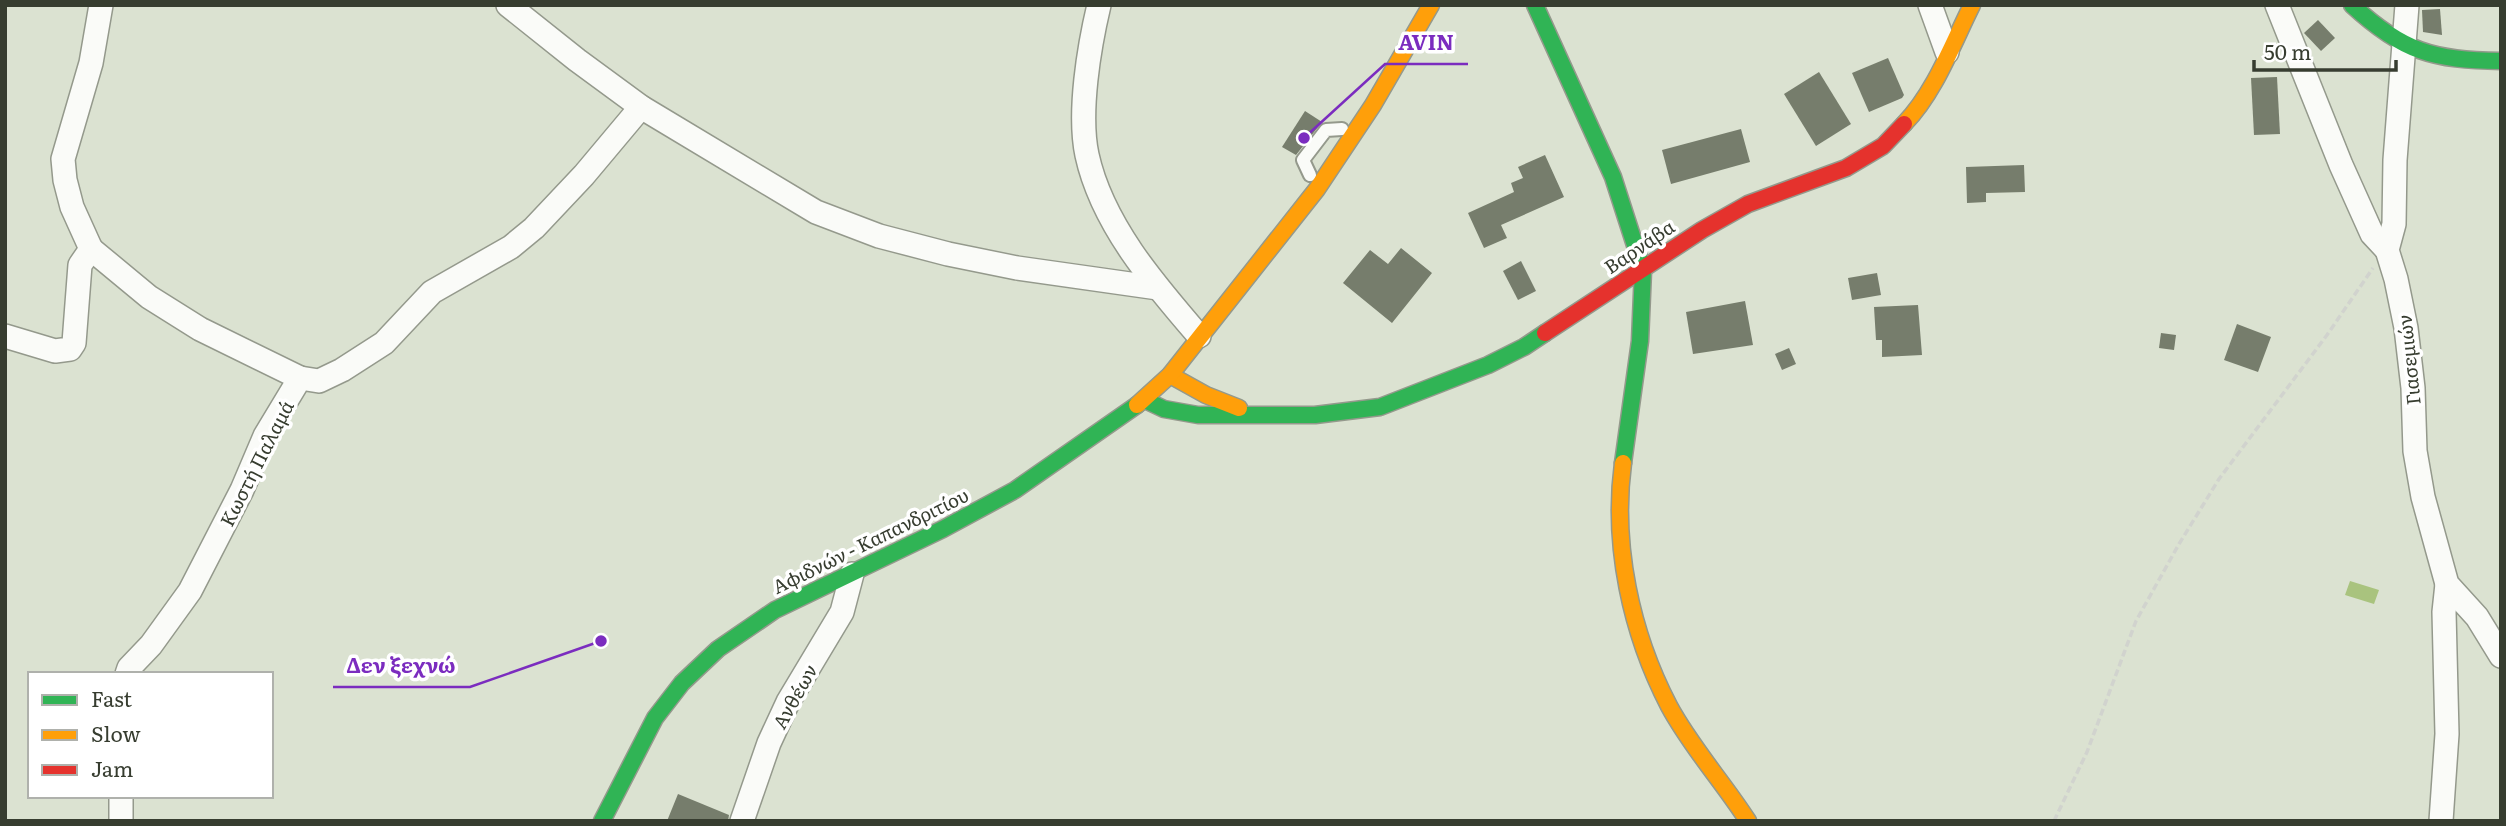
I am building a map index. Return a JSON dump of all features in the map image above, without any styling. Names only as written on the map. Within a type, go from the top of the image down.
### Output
[{"type":"street","points":[[102,5],[91,62],[63,159],[72,207],[91,248],[149,297],[200,329],[300,379]]},
{"type":"street","points":[[508,5],[641,107],[816,212],[879,236],[948,254],[1017,268],[1158,288]]},
{"type":"street","points":[[1099,5],[1085,102],[1087,153],[1101,196],[1123,236],[1158,288],[1199,336]]},
{"type":"street","name":"Αφιδνών - Καπανδριτίου","points":[[603,821],[655,718],[682,683],[718,649],[775,610],[943,529],[1015,490],[1145,400],[1170,375],[1317,189],[1373,105],[1431,5]]},
{"type":"street","points":[[1535,5],[1613,177],[1643,270],[1640,341],[1621,480],[1621,529],[1627,584],[1636,627],[1669,706],[1748,821]]},
{"type":"street","points":[[1930,5],[1947,52]]},
{"type":"street","name":"Βαρνάβα","points":[[1145,400],[1179,413],[1315,415],[1380,407],[1488,365],[1524,347],[1702,230],[1748,204],[1846,169],[1883,146],[1915,113],[1929,91],[1972,5]]},
{"type":"street","points":[[2277,5],[2341,165],[2372,234],[2387,250]]},
{"type":"street","points":[[2352,5],[2371,24],[2405,46],[2447,60],[2501,61]]},
{"type":"street","name":"Γιασεμιών","points":[[2407,5],[2395,160],[2394,225],[2387,250],[2406,328],[2413,388],[2415,451],[2423,497],[2447,584],[2476,617],[2501,656]]},
{"type":"street","name":"Κωστή Παλαμά","points":[[128,672],[190,591],[242,490],[265,436],[300,379],[319,381],[342,370],[384,343],[432,292],[511,247],[534,228],[641,107]]},
{"type":"street","points":[[5,336],[55,351],[70,349],[76,337],[80,265],[91,248]]},
{"type":"street","name":"Βαρνάβα","points":[[1170,375],[1206,395],[1258,415]]},
{"type":"street","name":"Ανθέων","points":[[742,821],[769,743],[788,702],[842,612],[852,574]]},
{"type":"street","points":[[2441,821],[2447,734],[2444,612],[2447,584]]},
{"type":"street","points":[[121,798],[121,821]]},
{"type":"lane","points":[[1310,174],[1303,160],[1326,130],[1342,129]]},
{"type":"path","points":[[2054,821],[2087,752],[2136,621],[2179,544],[2219,479],[2387,250]]},
{"type":"shaded area","points":[[2350,581],[2379,590],[2374,604],[2345,595]]},
{"type":"building","points":[[2440,9],[2442,35],[2423,32],[2422,10]]},
{"type":"building","points":[[2318,20],[2335,38],[2321,51],[2304,33]]},
{"type":"building","points":[[1888,58],[1904,95],[1869,112],[1852,73]]},
{"type":"building","points":[[1819,72],[1851,124],[1816,146],[1784,94]]},
{"type":"building","points":[[2277,77],[2280,134],[2254,135],[2251,78]]},
{"type":"building","points":[[1305,111],[1322,122],[1296,155],[1282,147]]},
{"type":"building","points":[[1741,129],[1750,162],[1671,184],[1662,150]]},
{"type":"building","points":[[1545,155],[1564,197],[1501,225],[1507,238],[1484,248],[1468,213],[1514,192],[1511,183],[1523,178],[1518,167]]},
{"type":"building","points":[[2024,165],[2025,192],[1986,193],[1986,202],[1967,203],[1966,167]]},
{"type":"building","points":[[1401,248],[1432,273],[1392,323],[1343,283],[1370,250],[1388,264]]},
{"type":"building","points":[[1521,261],[1536,291],[1518,300],[1503,271]]},
{"type":"building","points":[[1877,273],[1881,295],[1852,300],[1848,278]]},
{"type":"building","points":[[1745,301],[1753,345],[1693,354],[1686,312]]},
{"type":"building","points":[[1918,305],[1922,355],[1882,357],[1882,340],[1876,340],[1874,307]]},
{"type":"building","points":[[2237,324],[2271,337],[2258,372],[2224,360]]},
{"type":"building","points":[[2161,333],[2176,335],[2174,350],[2159,348]]},
{"type":"building","points":[[1789,348],[1796,364],[1782,370],[1775,354]]},
{"type":"building","points":[[678,794],[729,815],[728,821],[667,821]]},
{"type":"traffic: fast","points":[[1535,5],[1613,177],[1643,270],[1640,341],[1623,463]]},
{"type":"traffic: fast","points":[[2352,5],[2387,33],[2420,50],[2456,58],[2501,61]]},
{"type":"traffic: fast","points":[[1145,400],[1164,409],[1198,415],[1315,415],[1380,407],[1488,365],[1545,333]]},
{"type":"traffic: fast","points":[[602,821],[655,718],[682,683],[718,649],[775,610],[943,529],[1015,490],[1137,405]]},
{"type":"traffic: slow","points":[[1137,405],[1170,375],[1317,189],[1373,105],[1431,5]]},
{"type":"traffic: slow","points":[[1904,124],[1934,83],[1972,5]]},
{"type":"traffic: slow","points":[[1170,375],[1206,395],[1239,408]]},
{"type":"traffic: slow","points":[[1623,463],[1620,494],[1623,557],[1644,649],[1678,721],[1748,821]]},
{"type":"traffic: jam","points":[[1545,333],[1702,230],[1748,204],[1846,168],[1883,146],[1904,124]]},
{"type":"place","name":"AVIN","points":[[1304,138]]},
{"type":"place","name":"Δεν ξεχνώ","points":[[601,641]]}]
